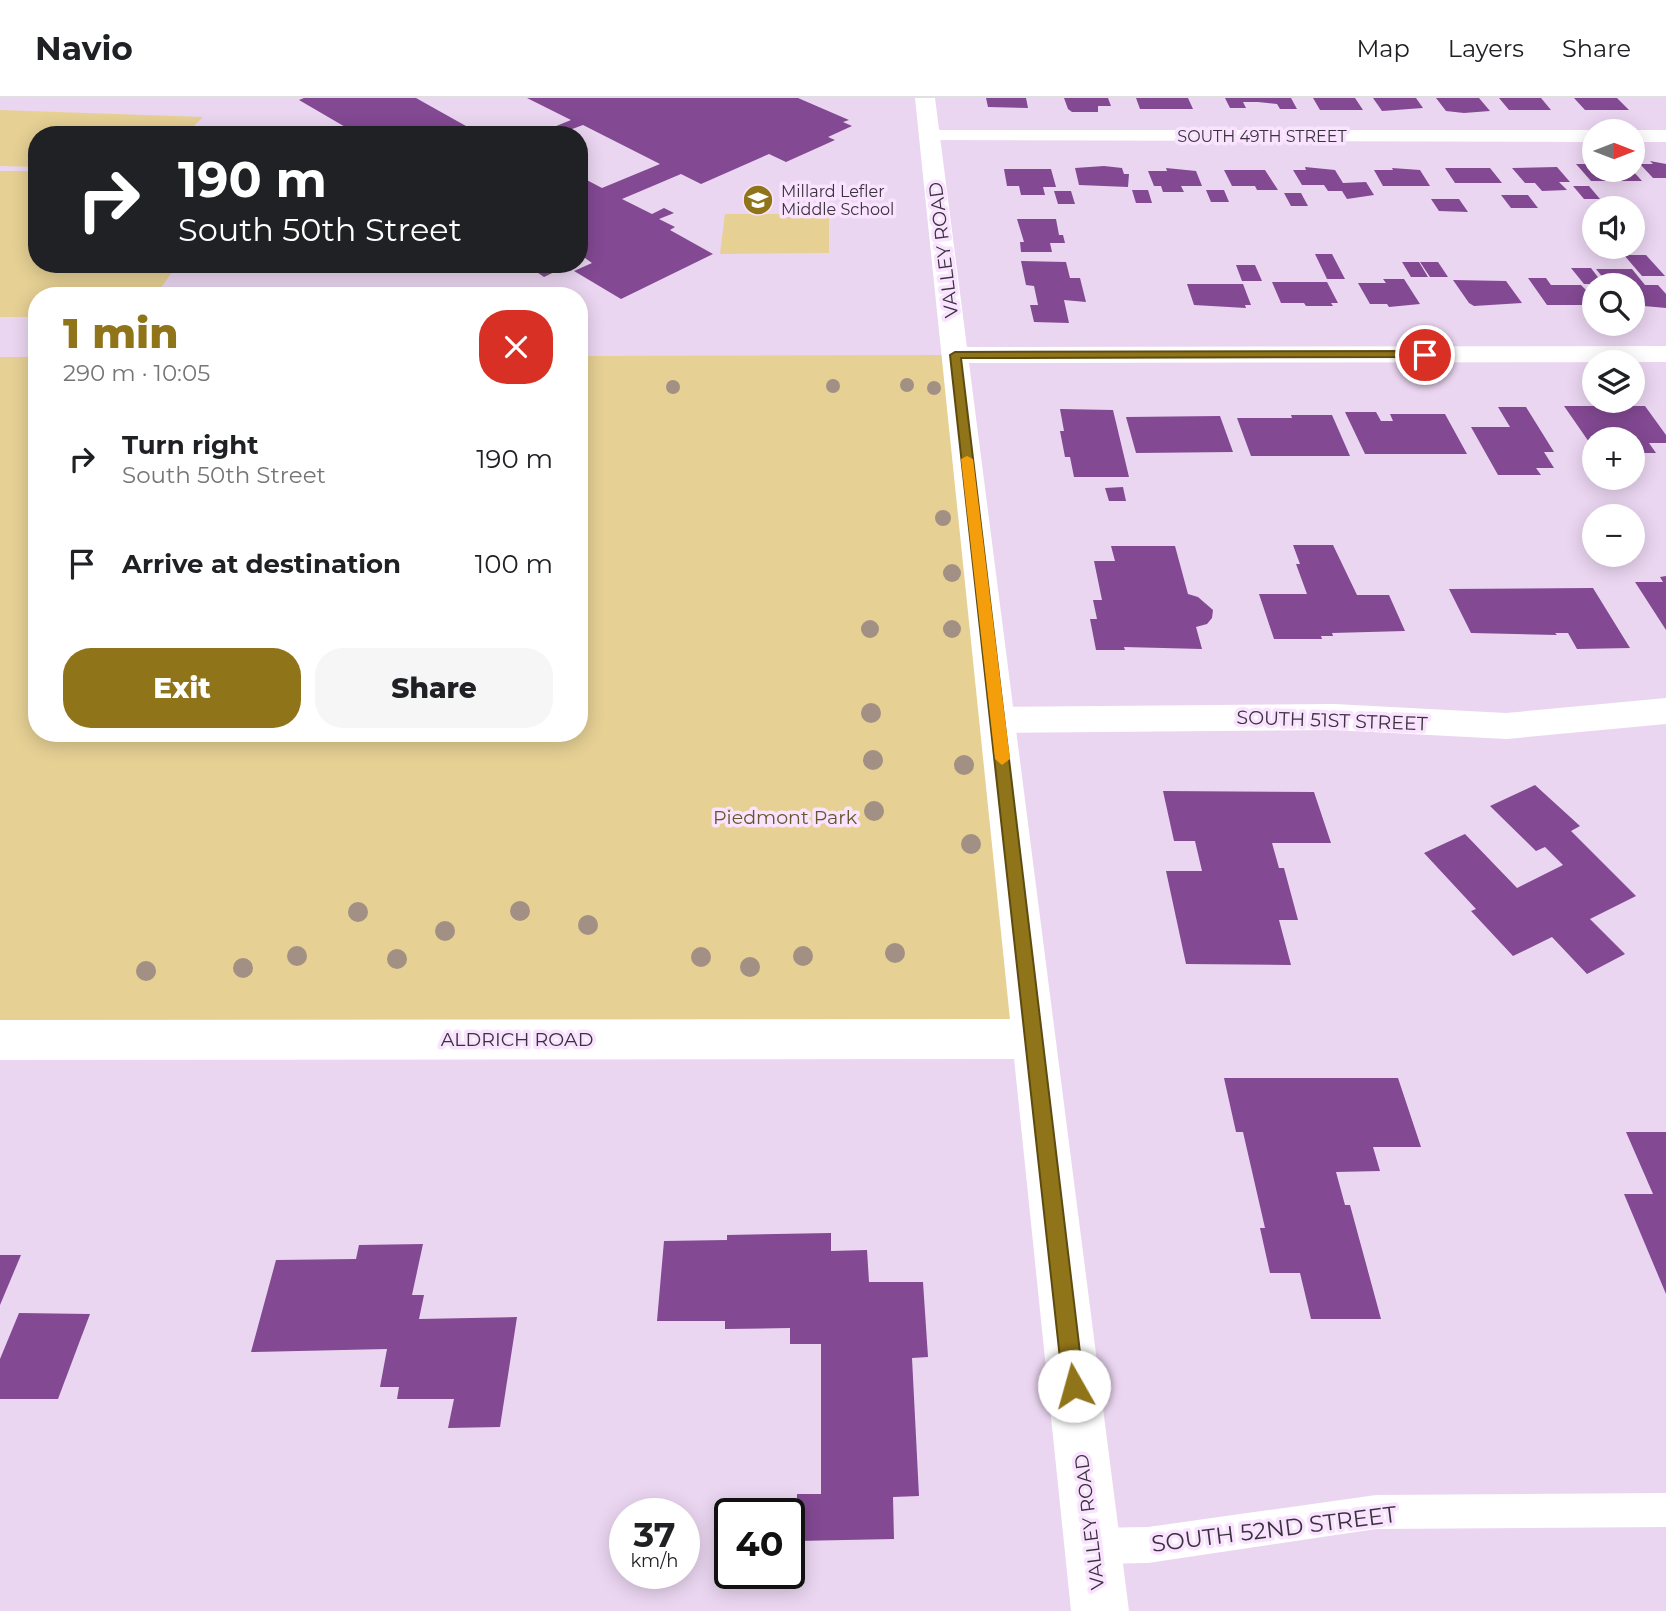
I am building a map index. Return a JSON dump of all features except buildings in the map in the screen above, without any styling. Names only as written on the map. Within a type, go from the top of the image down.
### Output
[{"type":"street","name":"VALLEY ROAD","points":[[925,98],[1100,1611]]},
{"type":"street","name":"SOUTH 49TH STREET","points":[[929,136],[1582,136]]},
{"type":"street","points":[[1645,136],[1666,136]]},
{"type":"street","points":[[955,355],[1666,354]]},
{"type":"street","name":"SOUTH 51ST STREET","points":[[998,720],[1334,717],[1506,726],[1666,711]]},
{"type":"street","name":"ALDRICH ROAD","points":[[0,1040],[1033,1039]]},
{"type":"lane","name":"SOUTH 52ND STREET","points":[[1092,1546],[1148,1545],[1376,1512],[1666,1510]]},
{"type":"green space","points":[[0,110],[203,117],[194,126],[28,126],[28,167],[0,166]]},
{"type":"green space","points":[[0,171],[28,171],[28,273],[172,273],[161,287],[28,287],[28,317],[0,317]]},
{"type":"green space","points":[[725,214],[829,214],[829,253],[720,254]]},
{"type":"green space","name":"Piedmont Park","points":[[955,355],[1033,1039],[0,1040],[0,357],[28,357],[28,742],[588,742],[588,356]]},
{"type":"slow traffic","points":[[967,459],[1002,759]]},
{"type":"place","name":"Millard Lefler Middle School","points":[[758,200]]},
{"type":"route","points":[[1074,1386],[955,355],[1425,355]]}]
